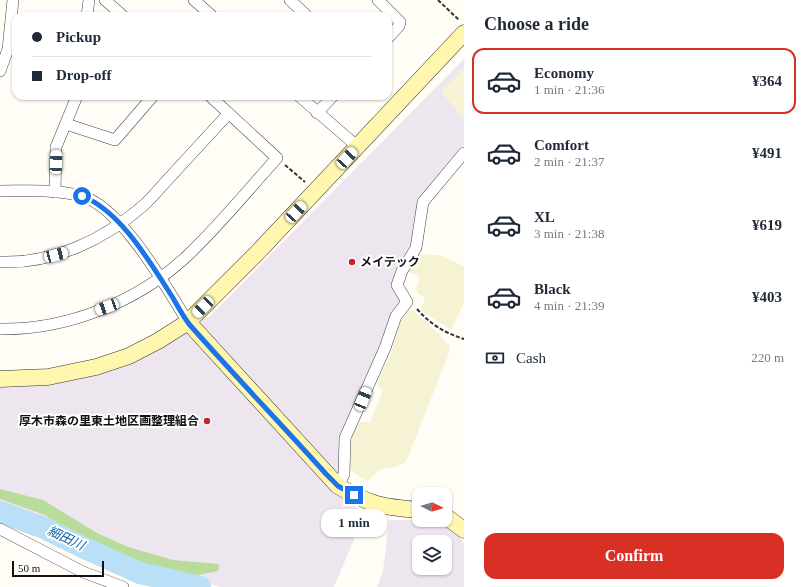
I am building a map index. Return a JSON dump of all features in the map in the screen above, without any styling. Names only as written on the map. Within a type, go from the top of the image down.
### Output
[{"type":"street","points":[[0,72],[8,49],[13,0]]},
{"type":"street","points":[[88,12],[89,0]]},
{"type":"street","points":[[105,0],[118,12]]},
{"type":"street","points":[[194,0],[208,12]]},
{"type":"street","points":[[290,0],[303,12]]},
{"type":"street","points":[[378,0],[390,12]]},
{"type":"street","points":[[392,14],[400,22],[399,26],[392,34]]},
{"type":"street","points":[[0,379],[48,377],[96,367],[129,356],[158,341],[188,322],[258,252],[464,33]]},
{"type":"street","points":[[55,192],[56,147],[75,100]]},
{"type":"street","points":[[66,124],[115,140],[150,100]]},
{"type":"street","points":[[0,329],[18,329],[48,325],[81,317],[107,307],[160,278],[186,257],[210,233],[277,158],[214,100]]},
{"type":"street","points":[[303,100],[358,146]]},
{"type":"street","points":[[317,113],[329,100]]},
{"type":"street","points":[[0,262],[13,263],[41,259],[72,251],[121,224],[145,204],[228,114]]},
{"type":"street","points":[[338,486],[344,474],[346,438],[385,348],[396,316],[407,302],[397,285],[402,271],[416,248],[423,202],[464,153]]},
{"type":"street","points":[[0,191],[55,192],[76,195],[92,200],[107,210],[121,224],[160,278],[188,322],[338,486],[378,506],[412,509]]},
{"type":"street","points":[[452,521],[464,530]]},
{"type":"street","points":[[0,529],[83,572],[123,587]]},
{"type":"path","points":[[438,0],[464,25]]},
{"type":"path","points":[[277,158],[315,192]]},
{"type":"path","points":[[407,302],[412,304],[433,325],[464,339]]},
{"type":"shaded area","points":[[464,59],[464,144],[420,198],[411,244],[398,266],[393,283],[402,300],[395,308],[381,347],[343,437],[342,468],[331,492],[365,513],[334,587],[221,587],[175,576],[83,540],[52,520],[0,502],[0,387],[20,387],[107,370],[169,340],[210,316]]},
{"type":"shaded area","points":[[464,68],[464,120],[441,91]]},
{"type":"shaded area","points":[[418,254],[439,255],[464,266],[464,303],[451,330],[421,310],[425,297],[418,294],[416,289],[420,277],[408,271]]},
{"type":"shaded area","points":[[411,309],[438,333],[450,347],[449,353],[406,462],[396,467],[381,469],[367,481],[350,470],[351,441],[358,422],[370,422],[383,390],[378,386],[378,382],[391,353],[401,321]]},
{"type":"shaded area","points":[[389,520],[412,520],[412,527],[446,527],[455,531],[464,543],[464,587],[377,587],[383,571]]},
{"type":"green space","points":[[0,489],[43,500],[97,533],[128,547],[173,560],[219,564],[218,571],[194,576],[176,574],[128,559],[83,540],[45,515],[0,499]]},
{"type":"waterway","name":"細田川","points":[[0,512],[44,528],[140,573],[200,587]]},
{"type":"place","name":"メイテック","points":[[352,262]]},
{"type":"place","name":"厚木市森の里東土地区画整理組合","points":[[207,421]]},
{"type":"route","points":[[82,196],[92,200],[107,210],[121,224],[160,278],[188,322],[326,474],[338,486],[354,495]]}]
